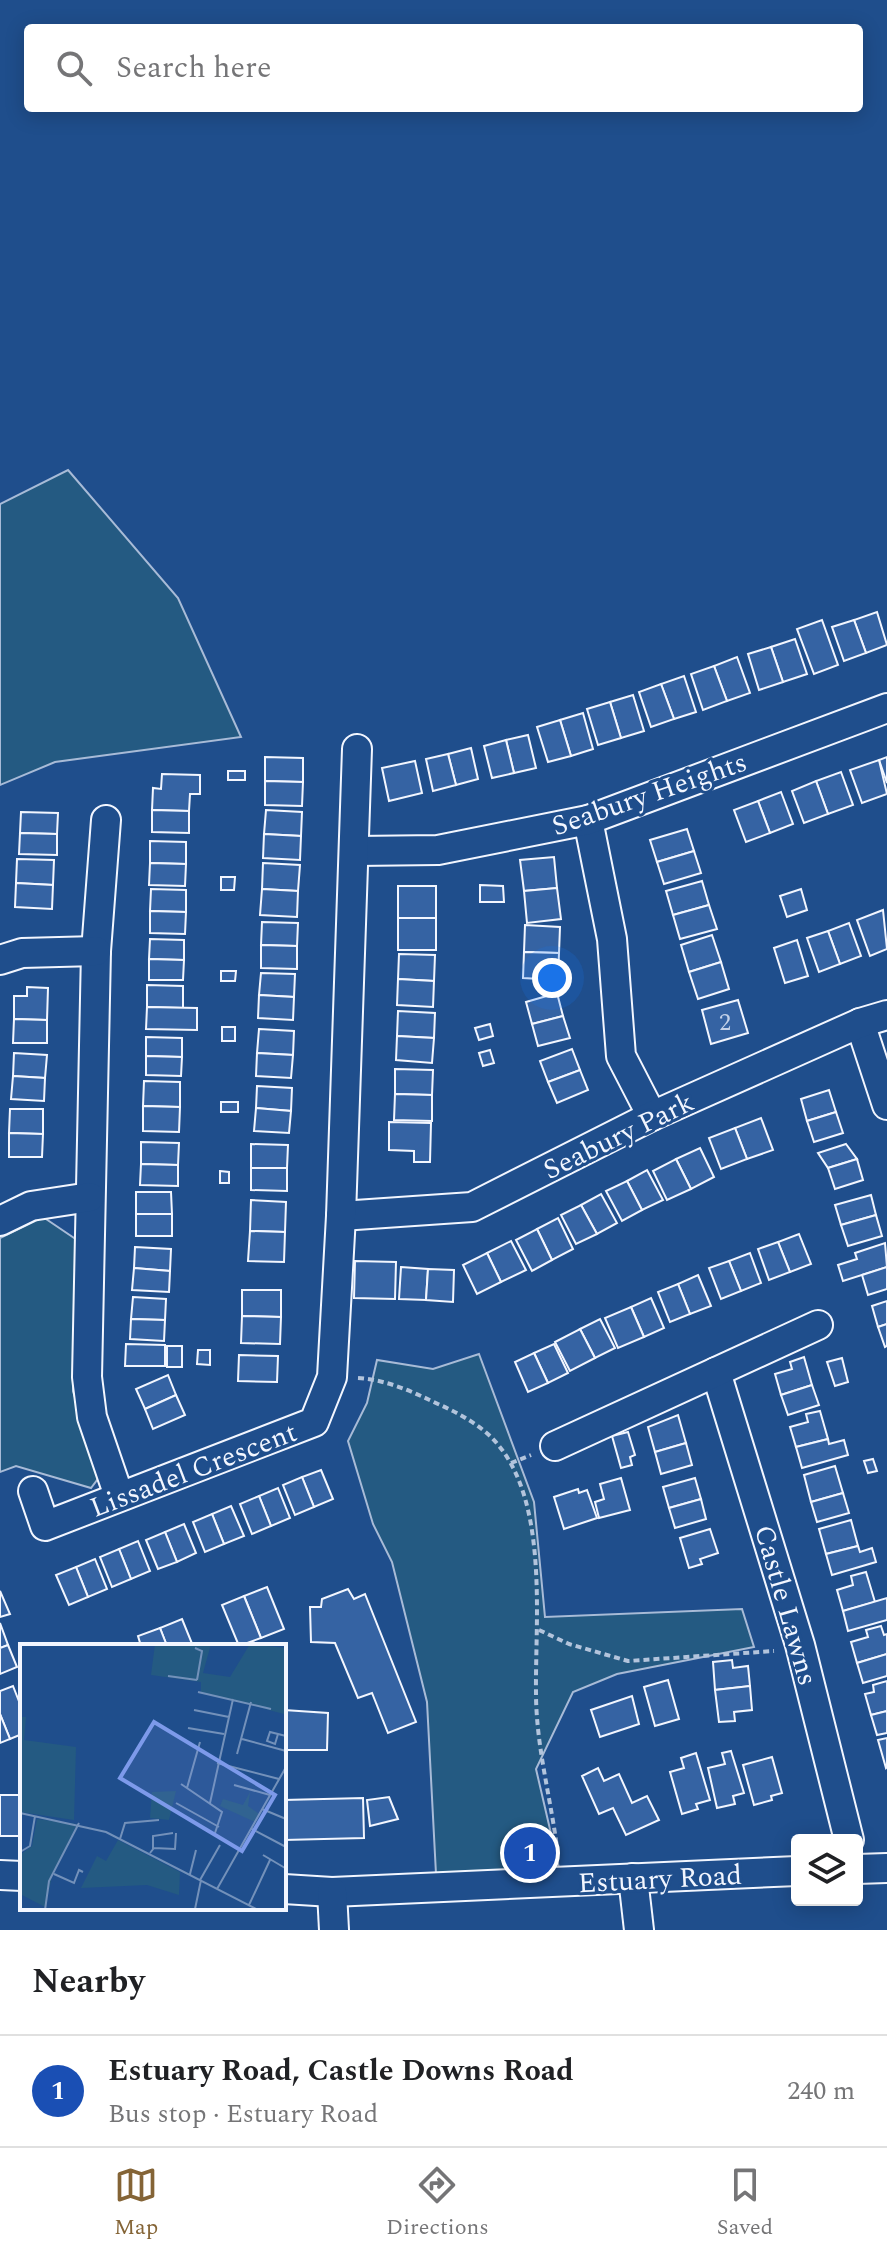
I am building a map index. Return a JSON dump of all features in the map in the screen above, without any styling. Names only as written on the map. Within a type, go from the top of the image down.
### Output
[{"type":"street","name":"Seabury Heights","points":[[356,851],[438,850],[588,820],[887,708]]},
{"type":"street","name":"Lissadel Crescent","points":[[33,1491],[45,1526],[314,1422],[332,1377],[356,851],[357,749]]},
{"type":"street","points":[[106,820],[96,951],[87,1377],[92,1417],[119,1496]]},
{"type":"street","points":[[588,820],[612,939],[621,1056],[652,1116]]},
{"type":"street","points":[[0,960],[22,953],[96,951]]},
{"type":"street","name":"Seabury Park","points":[[341,1216],[472,1207],[652,1116],[860,1023],[887,1015]]},
{"type":"street","points":[[860,1023],[887,1105]]},
{"type":"street","points":[[0,1221],[31,1206],[90,1197]]},
{"type":"street","points":[[555,1446],[818,1325]]},
{"type":"street","name":"Castle Lawns","points":[[716,1372],[800,1645],[847,1834]]},
{"type":"street","points":[[863,1869],[887,1868]]},
{"type":"street","name":"Estuary Road","points":[[286,1889],[332,1892],[791,1871]]},
{"type":"street","points":[[0,1875],[20,1876]]},
{"type":"street","points":[[633,1878],[639,1930]]},
{"type":"street","points":[[332,1892],[334,1930]]},
{"type":"path","points":[[332,1377],[374,1379],[402,1387],[461,1415],[490,1436],[511,1463],[521,1489],[532,1537],[539,1630],[536,1694],[540,1751],[561,1882]]},
{"type":"path","points":[[539,1630],[569,1644],[628,1661],[769,1652],[800,1645]]},
{"type":"shaded area","points":[[68,470],[178,598],[241,737],[55,762],[0,785],[0,504]]},
{"type":"shaded area","points":[[43,1217],[77,1240],[73,1391],[100,1476],[91,1488],[16,1466],[0,1472],[0,1238]]},
{"type":"shaded area","points":[[479,1354],[534,1502],[545,1617],[742,1609],[754,1647],[617,1674],[573,1692],[536,1769],[559,1868],[436,1874],[427,1702],[392,1562],[373,1524],[348,1441],[367,1403],[377,1360],[433,1369]]},
{"type":"building","points":[[877,612],[887,645],[866,653],[854,620]]},
{"type":"building","points":[[822,620],[838,665],[814,674],[797,629]]},
{"type":"building","points":[[854,620],[866,653],[844,661],[832,627]]},
{"type":"building","points":[[795,639],[807,674],[783,682],[771,647]]},
{"type":"building","points":[[771,647],[783,682],[759,690],[748,654]]},
{"type":"building","points":[[737,657],[750,693],[727,701],[714,666]]},
{"type":"building","points":[[714,666],[727,701],[703,710],[691,674]]},
{"type":"building","points":[[684,676],[696,712],[674,719],[661,684]]},
{"type":"building","points":[[661,684],[674,719],[651,727],[639,692]]},
{"type":"building","points":[[633,695],[644,731],[621,738],[610,702]]},
{"type":"building","points":[[610,702],[621,738],[598,745],[587,709]]},
{"type":"building","points":[[583,713],[593,749],[571,756],[560,720]]},
{"type":"building","points":[[560,720],[571,756],[548,762],[537,727]]},
{"type":"building","points":[[528,735],[536,768],[514,773],[506,740]]},
{"type":"building","points":[[506,740],[514,773],[492,778],[484,746]]},
{"type":"building","points":[[471,748],[478,779],[456,785],[448,754]]},
{"type":"building","points":[[448,754],[456,785],[433,791],[426,759]]},
{"type":"building","points":[[265,757],[303,758],[303,782],[265,781]]},
{"type":"building","points":[[887,757],[887,783],[879,760]]},
{"type":"building","points":[[879,760],[887,794],[862,803],[850,770]]},
{"type":"building","points":[[415,761],[422,793],[389,801],[382,768]]},
{"type":"building","points":[[228,771],[245,771],[245,780],[228,780]]},
{"type":"building","points":[[841,772],[853,805],[828,814],[816,781]]},
{"type":"building","points":[[162,774],[200,775],[200,794],[190,794],[189,811],[152,810],[153,788],[161,789]]},
{"type":"building","points":[[265,781],[303,782],[302,806],[265,805]]},
{"type":"building","points":[[816,781],[828,814],[804,823],[792,791]]},
{"type":"building","points":[[781,792],[793,824],[770,833],[758,801]]},
{"type":"building","points":[[758,801],[770,833],[746,842],[734,810]]},
{"type":"building","points":[[152,810],[189,811],[189,833],[152,832]]},
{"type":"building","points":[[266,810],[302,812],[301,836],[264,834]]},
{"type":"building","points":[[21,812],[58,813],[57,834],[20,833]]},
{"type":"building","points":[[687,829],[694,851],[657,862],[650,840]]},
{"type":"building","points":[[20,833],[57,834],[57,855],[19,854]]},
{"type":"building","points":[[264,834],[301,836],[300,860],[263,858]]},
{"type":"building","points":[[150,841],[186,842],[186,864],[150,863]]},
{"type":"building","points":[[694,851],[701,873],[664,884],[657,862]]},
{"type":"building","points":[[554,857],[557,888],[524,891],[520,860]]},
{"type":"building","points":[[17,859],[54,860],[53,885],[16,883]]},
{"type":"building","points":[[150,863],[186,864],[185,886],[149,885]]},
{"type":"building","points":[[263,863],[300,865],[298,891],[262,889]]},
{"type":"building","points":[[221,877],[235,877],[234,890],[221,890]]},
{"type":"building","points":[[702,881],[709,905],[673,915],[666,891]]},
{"type":"building","points":[[16,883],[53,885],[52,909],[15,907]]},
{"type":"building","points":[[480,885],[503,886],[504,902],[480,902]]},
{"type":"building","points":[[398,886],[436,886],[436,918],[398,918]]},
{"type":"building","points":[[557,888],[561,919],[527,923],[524,891]]},
{"type":"building","points":[[151,889],[186,890],[186,912],[150,911]]},
{"type":"building","points":[[262,889],[298,891],[297,917],[260,915]]},
{"type":"building","points":[[801,889],[807,910],[787,917],[780,896]]},
{"type":"building","points":[[709,905],[717,929],[680,939],[673,915]]},
{"type":"building","points":[[883,910],[887,949],[870,956],[857,920]]},
{"type":"building","points":[[150,911],[186,912],[185,934],[150,933]]},
{"type":"building","points":[[398,918],[436,918],[436,950],[398,950]]},
{"type":"building","points":[[262,922],[298,923],[297,946],[261,945]]},
{"type":"building","points":[[849,923],[861,956],[840,964],[828,931]]},
{"type":"building","points":[[525,925],[560,927],[559,953],[524,952]]},
{"type":"building","points":[[828,931],[840,964],[819,972],[807,938]]},
{"type":"building","points":[[712,935],[721,962],[689,972],[681,945]]},
{"type":"building","points":[[150,939],[184,940],[184,960],[149,959]]},
{"type":"building","points":[[797,940],[808,976],[785,983],[774,948]]},
{"type":"building","points":[[261,945],[297,946],[297,969],[261,968]]},
{"type":"building","points":[[524,952],[559,953],[558,980],[523,978]]},
{"type":"building","points":[[399,954],[435,955],[434,981],[398,979]]},
{"type":"building","points":[[149,959],[184,960],[183,980],[149,980]]},
{"type":"building","points":[[721,962],[729,989],[698,999],[689,972]]},
{"type":"building","points":[[221,971],[236,971],[235,981],[221,981]]},
{"type":"building","points":[[261,973],[295,974],[294,997],[259,995]]},
{"type":"building","points":[[398,979],[434,981],[433,1007],[397,1005]]},
{"type":"building","points":[[147,985],[183,986],[183,1008],[147,1007]]},
{"type":"building","points":[[27,987],[48,988],[47,1020],[14,1019],[14,996],[27,996]]},
{"type":"building","points":[[557,993],[563,1016],[532,1024],[526,1002]]},
{"type":"building","points":[[259,995],[294,997],[293,1020],[258,1018]]},
{"type":"building","points":[[738,1000],[748,1033],[711,1044],[702,1010]]},
{"type":"building","points":[[147,1007],[197,1008],[197,1030],[146,1029]]},
{"type":"building","points":[[398,1011],[435,1013],[434,1038],[397,1036]]},
{"type":"building","points":[[563,1016],[570,1038],[538,1046],[532,1024]]},
{"type":"building","points":[[14,1019],[47,1020],[47,1043],[13,1043]]},
{"type":"building","points":[[490,1024],[493,1036],[479,1040],[475,1028]]},
{"type":"building","points":[[222,1027],[235,1027],[235,1041],[222,1041]]},
{"type":"building","points":[[259,1029],[294,1031],[293,1055],[257,1053]]},
{"type":"building","points":[[397,1036],[434,1038],[432,1063],[396,1060]]},
{"type":"building","points":[[146,1037],[182,1038],[182,1057],[146,1056]]},
{"type":"building","points":[[572,1049],[580,1070],[548,1082],[540,1061]]},
{"type":"building","points":[[490,1050],[494,1063],[483,1066],[479,1053]]},
{"type":"building","points":[[14,1053],[47,1055],[45,1078],[13,1076]]},
{"type":"building","points":[[257,1053],[293,1055],[291,1078],[256,1076]]},
{"type":"building","points":[[146,1056],[182,1057],[181,1076],[146,1075]]},
{"type":"building","points":[[395,1069],[433,1070],[432,1095],[395,1094]]},
{"type":"building","points":[[580,1070],[588,1090],[557,1103],[548,1082]]},
{"type":"building","points":[[13,1076],[45,1078],[44,1101],[11,1099]]},
{"type":"building","points":[[144,1081],[180,1082],[180,1107],[143,1106]]},
{"type":"building","points":[[257,1086],[292,1088],[291,1111],[256,1108]]},
{"type":"building","points":[[829,1090],[836,1112],[807,1121],[801,1099]]},
{"type":"building","points":[[395,1094],[432,1095],[432,1121],[394,1120]]},
{"type":"building","points":[[221,1102],[238,1102],[238,1112],[221,1112]]},
{"type":"building","points":[[143,1106],[180,1107],[179,1132],[143,1131]]},
{"type":"building","points":[[256,1108],[291,1111],[289,1133],[254,1131]]},
{"type":"building","points":[[10,1109],[43,1109],[43,1134],[9,1133]]},
{"type":"building","points":[[836,1112],[843,1133],[814,1142],[807,1121]]},
{"type":"building","points":[[761,1118],[773,1150],[747,1159],[735,1128]]},
{"type":"building","points":[[389,1122],[431,1123],[430,1162],[414,1162],[414,1151],[389,1150]]},
{"type":"building","points":[[735,1128],[747,1159],[721,1169],[709,1138]]},
{"type":"building","points":[[9,1133],[43,1134],[42,1157],[9,1157]]},
{"type":"building","points":[[141,1142],[179,1143],[178,1165],[141,1164]]},
{"type":"building","points":[[251,1144],[288,1145],[287,1168],[251,1168]]},
{"type":"building","points":[[846,1144],[857,1159],[828,1168],[818,1153]]},
{"type":"building","points":[[700,1148],[714,1177],[691,1189],[676,1159]]},
{"type":"building","points":[[676,1159],[691,1189],[667,1200],[653,1171]]},
{"type":"building","points":[[857,1159],[863,1180],[835,1189],[828,1168]]},
{"type":"building","points":[[141,1164],[178,1165],[178,1186],[140,1185]]},
{"type":"building","points":[[251,1168],[287,1168],[287,1191],[251,1190]]},
{"type":"building","points":[[647,1170],[663,1200],[642,1210],[627,1181]]},
{"type":"building","points":[[220,1171],[229,1172],[229,1183],[220,1183]]},
{"type":"building","points":[[627,1181],[642,1210],[622,1221],[606,1191]]},
{"type":"building","points":[[136,1192],[171,1192],[172,1214],[136,1214]]},
{"type":"building","points":[[601,1194],[617,1223],[597,1234],[581,1205]]},
{"type":"building","points":[[871,1195],[876,1215],[841,1225],[835,1205]]},
{"type":"building","points":[[251,1200],[286,1202],[285,1232],[250,1231]]},
{"type":"building","points":[[581,1205],[597,1234],[576,1244],[561,1215]]},
{"type":"building","points":[[136,1214],[172,1214],[172,1236],[136,1236]]},
{"type":"building","points":[[876,1215],[882,1236],[848,1246],[841,1225]]},
{"type":"building","points":[[558,1218],[573,1249],[552,1260],[537,1229]]},
{"type":"building","points":[[537,1229],[552,1260],[532,1271],[516,1240]]},
{"type":"building","points":[[250,1231],[285,1232],[284,1262],[248,1261]]},
{"type":"building","points":[[799,1234],[811,1264],[790,1272],[778,1242]]},
{"type":"building","points":[[511,1241],[526,1270],[501,1282],[487,1253]]},
{"type":"building","points":[[778,1242],[790,1272],[769,1280],[758,1249]]},
{"type":"building","points":[[885,1243],[887,1267],[843,1281],[838,1265],[857,1259],[855,1253]]},
{"type":"building","points":[[135,1247],[171,1249],[170,1271],[134,1268]]},
{"type":"building","points":[[487,1253],[501,1282],[477,1294],[463,1265]]},
{"type":"building","points":[[750,1253],[761,1283],[741,1291],[729,1261]]},
{"type":"building","points":[[355,1261],[396,1262],[395,1299],[354,1298]]},
{"type":"building","points":[[729,1261],[741,1291],[721,1299],[709,1268]]},
{"type":"building","points":[[401,1267],[428,1269],[426,1300],[399,1299]]},
{"type":"building","points":[[887,1267],[887,1289],[868,1295],[862,1275]]},
{"type":"building","points":[[134,1268],[170,1271],[169,1292],[132,1290]]},
{"type":"building","points":[[428,1269],[454,1270],[453,1302],[426,1300]]},
{"type":"building","points":[[698,1275],[711,1306],[690,1314],[678,1284]]},
{"type":"building","points":[[678,1284],[690,1314],[670,1322],[658,1292]]},
{"type":"building","points":[[242,1290],[281,1290],[281,1317],[242,1316]]},
{"type":"building","points":[[133,1297],[166,1299],[165,1320],[131,1319]]},
{"type":"building","points":[[651,1298],[664,1328],[644,1337],[631,1307]]},
{"type":"building","points":[[887,1301],[887,1324],[878,1327],[872,1306]]},
{"type":"building","points":[[631,1307],[644,1337],[618,1348],[605,1318]]},
{"type":"building","points":[[242,1316],[281,1317],[280,1344],[241,1343]]},
{"type":"building","points":[[131,1319],[165,1320],[164,1341],[130,1339]]},
{"type":"building","points":[[600,1319],[615,1348],[595,1358],[580,1329]]},
{"type":"building","points":[[887,1324],[887,1346],[885,1347],[878,1327]]},
{"type":"building","points":[[580,1329],[595,1358],[570,1371],[555,1342]]},
{"type":"building","points":[[126,1344],[165,1345],[165,1366],[125,1366]]},
{"type":"building","points":[[554,1344],[568,1373],[548,1383],[534,1353]]},
{"type":"building","points":[[167,1346],[182,1346],[182,1367],[167,1367]]},
{"type":"building","points":[[198,1350],[210,1350],[210,1365],[197,1364]]},
{"type":"building","points":[[534,1353],[548,1383],[528,1392],[515,1362]]},
{"type":"building","points":[[239,1355],[278,1356],[277,1382],[238,1381]]},
{"type":"building","points":[[804,1357],[812,1385],[781,1395],[775,1374],[792,1369],[790,1362]]},
{"type":"building","points":[[842,1358],[848,1382],[835,1386],[827,1362]]},
{"type":"building","points":[[168,1375],[176,1395],[145,1409],[136,1389]]},
{"type":"building","points":[[812,1385],[819,1405],[788,1415],[781,1395]]},
{"type":"building","points":[[176,1395],[185,1415],[153,1429],[145,1409]]},
{"type":"building","points":[[820,1411],[828,1439],[796,1447],[790,1427],[808,1422],[806,1414]]},
{"type":"building","points":[[678,1415],[686,1443],[655,1452],[648,1427]]},
{"type":"building","points":[[628,1432],[635,1455],[630,1457],[632,1465],[621,1468],[612,1436]]},
{"type":"building","points":[[828,1439],[829,1444],[844,1440],[848,1455],[802,1468],[796,1447]]},
{"type":"building","points":[[686,1443],[692,1465],[661,1474],[655,1452]]},
{"type":"building","points":[[873,1459],[877,1471],[868,1473],[864,1461]]},
{"type":"building","points":[[835,1466],[843,1493],[811,1502],[804,1475]]},
{"type":"building","points":[[321,1470],[333,1499],[314,1507],[302,1477]]},
{"type":"building","points":[[302,1477],[314,1507],[295,1515],[283,1485]]},
{"type":"building","points":[[621,1478],[630,1510],[599,1518],[595,1502],[604,1499],[600,1484]]},
{"type":"building","points":[[695,1478],[701,1499],[669,1508],[663,1487]]},
{"type":"building","points":[[278,1488],[290,1518],[271,1526],[259,1496]]},
{"type":"building","points":[[578,1489],[579,1493],[587,1490],[597,1518],[564,1529],[554,1497]]},
{"type":"building","points":[[843,1493],[849,1513],[817,1522],[811,1502]]},
{"type":"building","points":[[259,1496],[271,1526],[252,1534],[240,1504]]},
{"type":"building","points":[[701,1499],[706,1519],[675,1528],[669,1508]]},
{"type":"building","points":[[231,1506],[244,1536],[224,1544],[212,1514]]},
{"type":"building","points":[[212,1514],[224,1544],[205,1552],[193,1522]]},
{"type":"building","points":[[851,1520],[858,1546],[826,1554],[819,1529]]},
{"type":"building","points":[[184,1524],[196,1553],[177,1562],[165,1532]]},
{"type":"building","points":[[710,1529],[718,1553],[700,1559],[702,1564],[689,1568],[680,1538]]},
{"type":"building","points":[[165,1532],[177,1562],[158,1569],[146,1540]]},
{"type":"building","points":[[138,1541],[150,1571],[131,1579],[119,1549]]},
{"type":"building","points":[[858,1546],[860,1552],[872,1548],[876,1562],[832,1575],[826,1554]]},
{"type":"building","points":[[119,1549],[131,1579],[112,1587],[100,1557]]},
{"type":"building","points":[[95,1559],[107,1589],[88,1597],[76,1567]]},
{"type":"building","points":[[76,1567],[88,1597],[69,1605],[56,1575]]},
{"type":"building","points":[[866,1572],[875,1602],[843,1611],[837,1590],[853,1585],[851,1576]]},
{"type":"building","points":[[267,1587],[284,1629],[261,1638],[244,1596]]},
{"type":"building","points":[[348,1589],[354,1599],[365,1594],[416,1722],[388,1733],[372,1693],[358,1698],[335,1643],[311,1642],[310,1607],[321,1607],[322,1599]]},
{"type":"building","points":[[0,1591],[10,1614],[0,1617]]},
{"type":"building","points":[[244,1596],[261,1638],[238,1644],[222,1605]]},
{"type":"building","points":[[887,1598],[887,1620],[848,1631],[843,1611]]},
{"type":"building","points":[[182,1619],[192,1644],[166,1644],[160,1628]]},
{"type":"building","points":[[0,1623],[8,1645],[0,1648]]},
{"type":"building","points":[[881,1626],[884,1635],[887,1634],[887,1654],[857,1663],[851,1642],[868,1637],[866,1630]]},
{"type":"building","points":[[160,1628],[166,1644],[140,1644],[138,1636]]},
{"type":"building","points":[[8,1645],[17,1667],[0,1674],[0,1648]]},
{"type":"building","points":[[887,1654],[887,1676],[863,1683],[857,1663]]},
{"type":"building","points":[[732,1660],[733,1668],[748,1666],[750,1686],[715,1690],[713,1662]]},
{"type":"building","points":[[668,1680],[679,1719],[655,1726],[644,1687]]},
{"type":"building","points":[[887,1681],[887,1711],[871,1715],[865,1694],[874,1692],[873,1685]]},
{"type":"building","points":[[13,1686],[20,1704],[20,1735],[10,1739],[0,1714],[0,1691]]},
{"type":"building","points":[[750,1686],[752,1710],[734,1712],[735,1721],[719,1722],[715,1690]]},
{"type":"building","points":[[632,1696],[639,1724],[600,1737],[591,1710]]},
{"type":"building","points":[[286,1710],[328,1713],[327,1750],[286,1750]]},
{"type":"building","points":[[887,1711],[887,1733],[877,1735],[871,1715]]},
{"type":"building","points":[[0,1714],[10,1739],[0,1743]]},
{"type":"building","points":[[887,1738],[887,1767],[886,1768],[878,1740]]},
{"type":"building","points":[[731,1751],[744,1793],[733,1796],[735,1804],[717,1808],[708,1768],[725,1764],[722,1753]]},
{"type":"building","points":[[696,1753],[710,1800],[696,1804],[698,1809],[682,1814],[670,1772],[684,1768],[681,1758]]},
{"type":"building","points":[[772,1757],[782,1793],[771,1796],[772,1800],[754,1805],[743,1765]]},
{"type":"building","points":[[598,1768],[604,1781],[619,1774],[632,1803],[647,1796],[659,1820],[626,1835],[613,1808],[599,1814],[582,1776]]},
{"type":"building","points":[[0,1795],[20,1795],[20,1836],[0,1836]]},
{"type":"building","points":[[389,1797],[398,1819],[370,1826],[367,1800]]},
{"type":"building","points":[[363,1798],[364,1838],[286,1840],[286,1800]]},
{"type":"place","name":"Estuary Road, Castle Downs Road","points":[[530,1853]]}]
